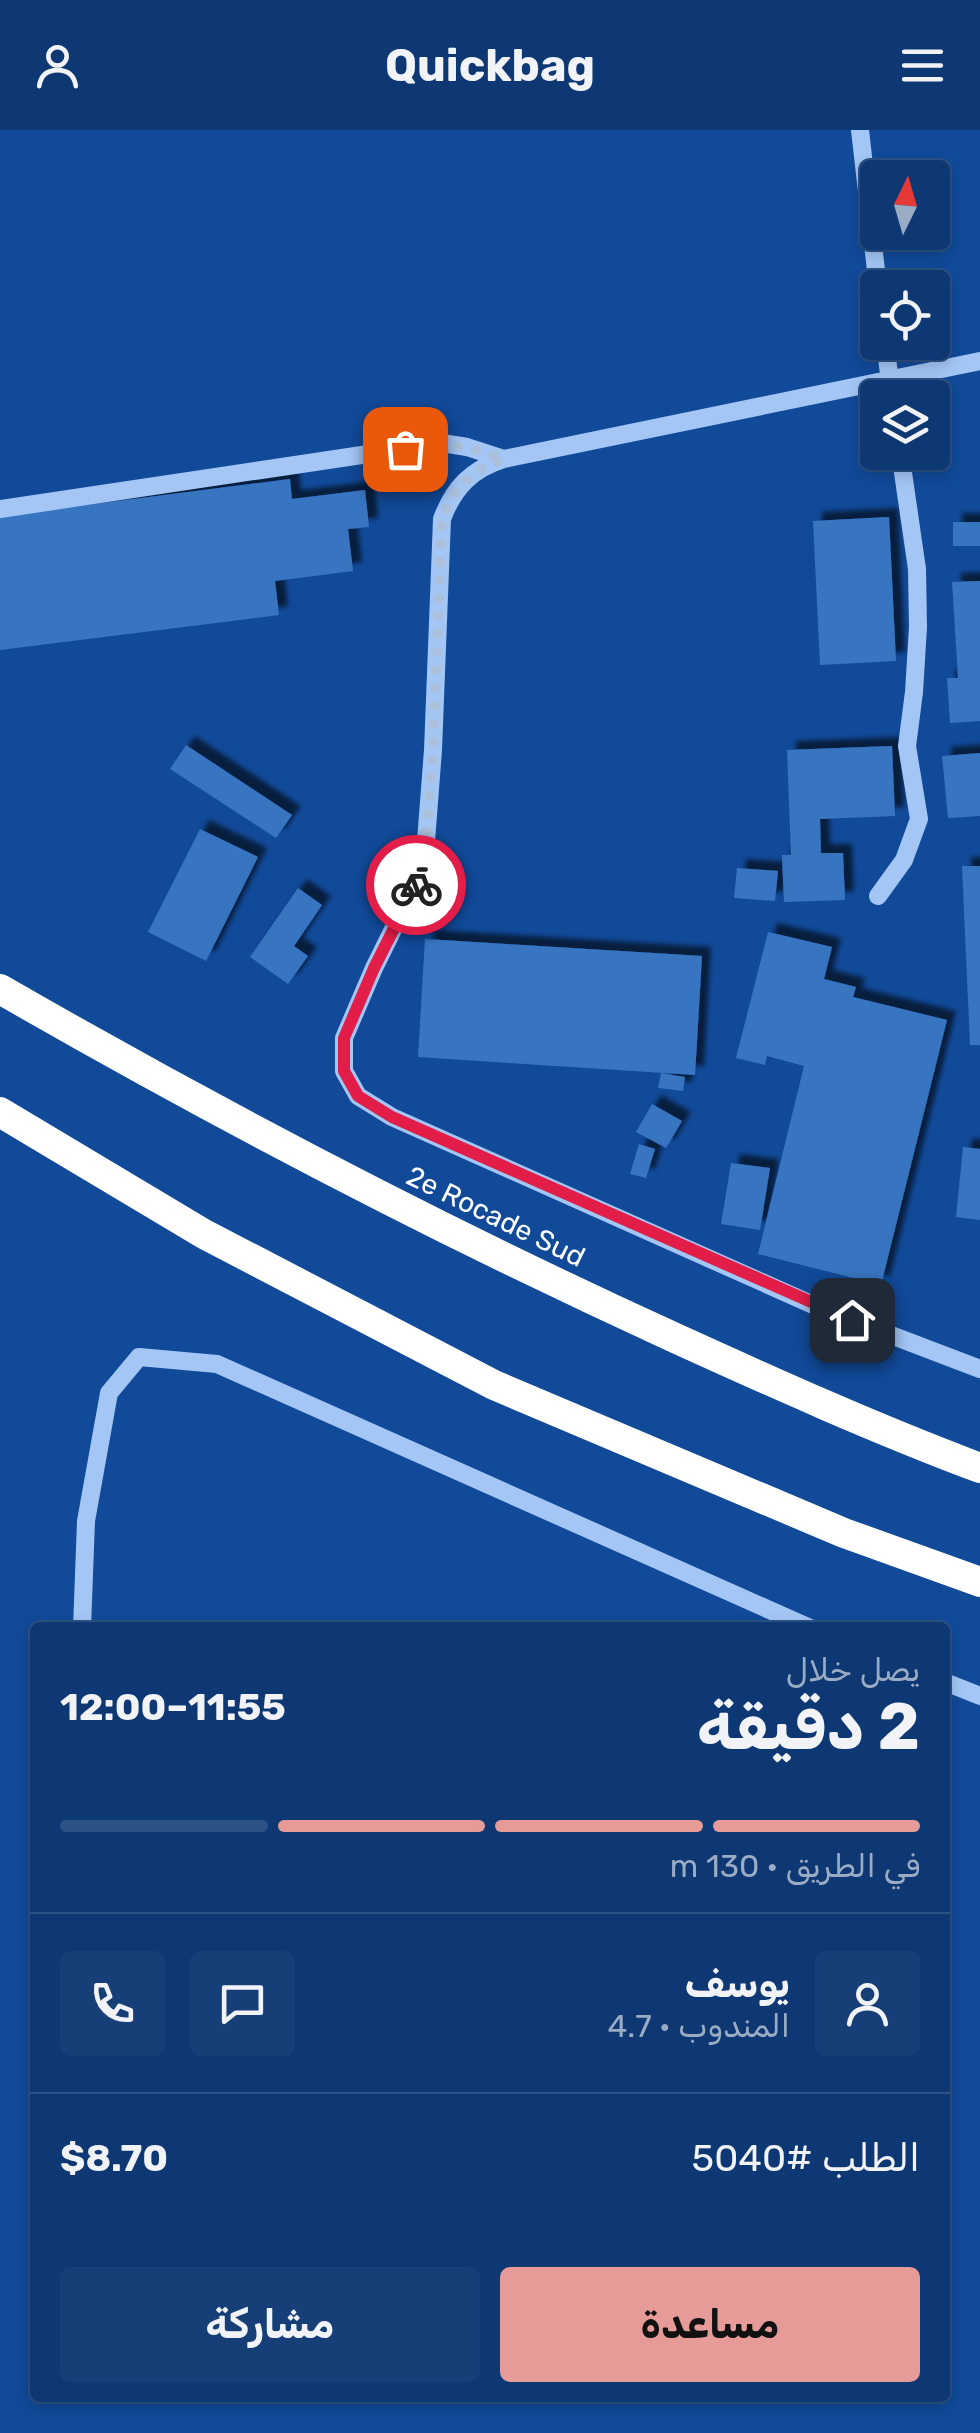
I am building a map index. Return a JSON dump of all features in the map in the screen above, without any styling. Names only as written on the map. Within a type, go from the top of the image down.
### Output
[{"type":"highway","name":"2e Rocade Sud","points":[[0,989],[165,1083],[574,1292],[804,1396],[980,1468]]},
{"type":"highway","points":[[0,1112],[204,1234],[494,1385],[844,1533],[980,1582]]},
{"type":"street","points":[[860,130],[876,270]]},
{"type":"street","points":[[919,380],[980,361]]},
{"type":"street","points":[[860,394],[504,459],[486,464],[458,486],[442,519],[424,868],[344,1038],[344,1071],[358,1096],[392,1117],[820,1308],[980,1369]]},
{"type":"street","points":[[0,509],[442,443],[504,459]]},
{"type":"street","points":[[878,896],[904,860],[919,819],[908,746],[918,626],[917,569],[903,470]]},
{"type":"street","points":[[82,1622],[86,1521],[109,1392],[139,1357],[217,1364],[797,1622]]},
{"type":"street","points":[[950,1684],[980,1696]]},
{"type":"building","points":[[290,479],[292,499],[365,490],[369,527],[348,529],[353,571],[275,581],[279,615],[0,650],[0,516]]},
{"type":"building","points":[[889,517],[896,661],[820,665],[813,521]]},
{"type":"building","points":[[953,522],[980,522],[980,546],[953,546]]},
{"type":"building","points":[[980,581],[980,721],[950,723],[947,678],[958,678],[952,582]]},
{"type":"building","points":[[186,745],[292,815],[276,838],[170,769]]},
{"type":"building","points":[[892,746],[895,816],[820,819],[821,853],[843,853],[845,900],[784,902],[782,855],[791,855],[787,750]]},
{"type":"building","points":[[980,753],[980,816],[948,818],[942,756]]},
{"type":"building","points":[[200,829],[258,857],[206,961],[148,932]]},
{"type":"building","points":[[962,866],[980,866],[980,1045],[970,1045]]},
{"type":"building","points":[[737,868],[778,871],[775,901],[734,898]]},
{"type":"building","points":[[298,888],[322,905],[294,946],[308,956],[288,984],[250,957]]},
{"type":"building","points":[[768,932],[832,947],[824,979],[856,987],[853,997],[947,1020],[881,1285],[758,1254],[804,1066],[767,1056],[765,1065],[736,1058]]},
{"type":"building","points":[[425,939],[702,956],[695,1075],[418,1057]]},
{"type":"building","points":[[661,1073],[685,1077],[683,1091],[658,1088]]},
{"type":"building","points":[[652,1104],[682,1121],[666,1148],[636,1132]]},
{"type":"building","points":[[639,1144],[655,1149],[646,1178],[630,1174]]},
{"type":"building","points":[[963,1147],[980,1149],[980,1220],[956,1217]]},
{"type":"building","points":[[731,1163],[770,1168],[760,1230],[721,1224]]},
{"type":"way so far","points":[[405,449],[458,444],[504,459],[486,464],[458,486],[442,519],[433,750],[424,868],[416,885]]},
{"type":"route","points":[[416,885],[344,1038],[344,1071],[358,1096],[392,1117],[852,1320]]}]
